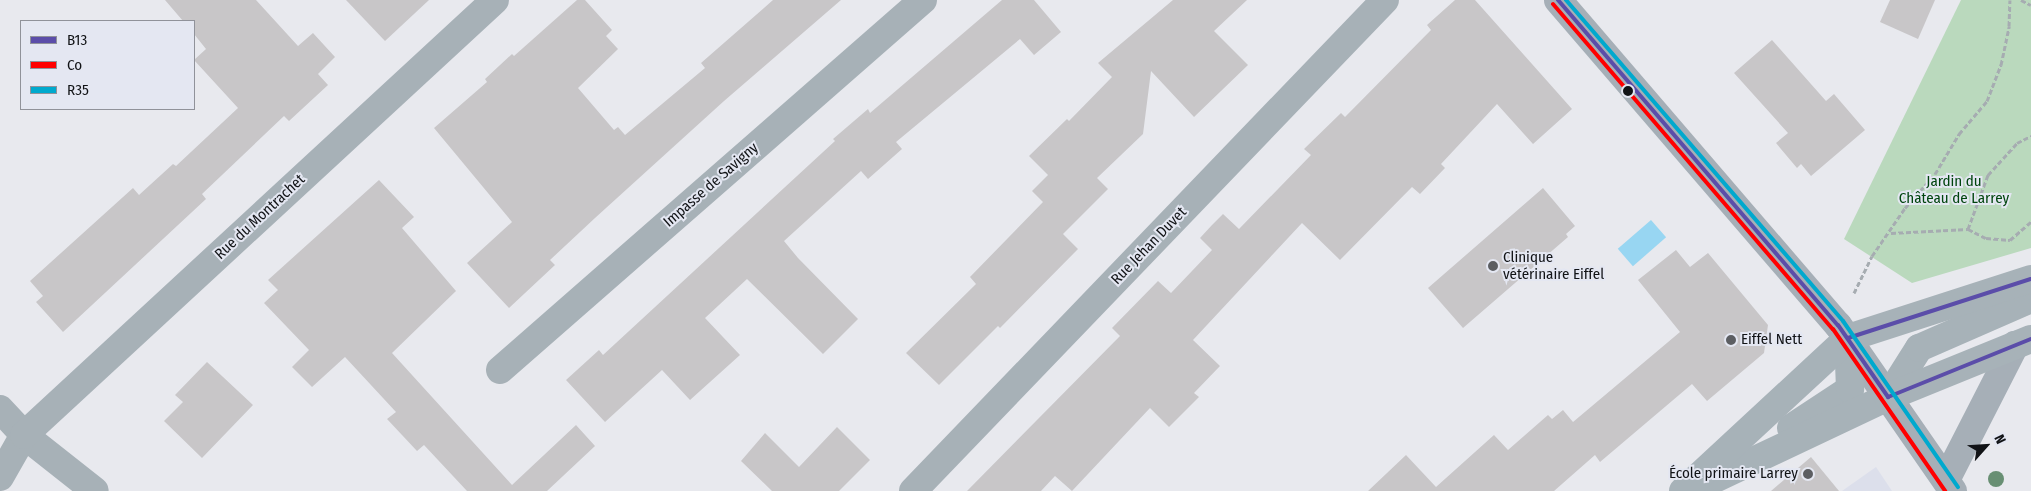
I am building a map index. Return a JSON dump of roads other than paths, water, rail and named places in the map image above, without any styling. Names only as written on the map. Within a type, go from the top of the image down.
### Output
[{"type":"main road","points":[[1558,0],[1848,338],[1950,486],[2023,342]]},
{"type":"main road","points":[[1683,491],[1848,338],[2031,279]]},
{"type":"main road","points":[[1888,397],[1919,348],[2031,299]]},
{"type":"main road","points":[[1717,478],[1850,389],[1848,338]]},
{"type":"main road","points":[[1689,491],[1888,397],[2023,342]]},
{"type":"street","name":"Rue du Montrachet","points":[[0,477],[24,435],[495,0]]},
{"type":"street","name":"Impasse de Savigny","points":[[500,370],[923,0]]},
{"type":"street","name":"Rue Jehan Duvet","points":[[912,491],[1385,0]]},
{"type":"street","points":[[0,409],[24,435],[95,491]]},
{"type":"water","points":[[1651,220],[1666,237],[1633,266],[1618,249]]},
{"type":"place","name":"Clinique vétérinaire Eiffel","points":[[1493,266]]},
{"type":"place","name":"Eiffel Nett","points":[[1731,340]]},
{"type":"place","name":"École primaire Larrey","points":[[1808,474]]},
{"type":"park label","name":"Jardin du Château de Larrey","points":[[1954,190]]}]
